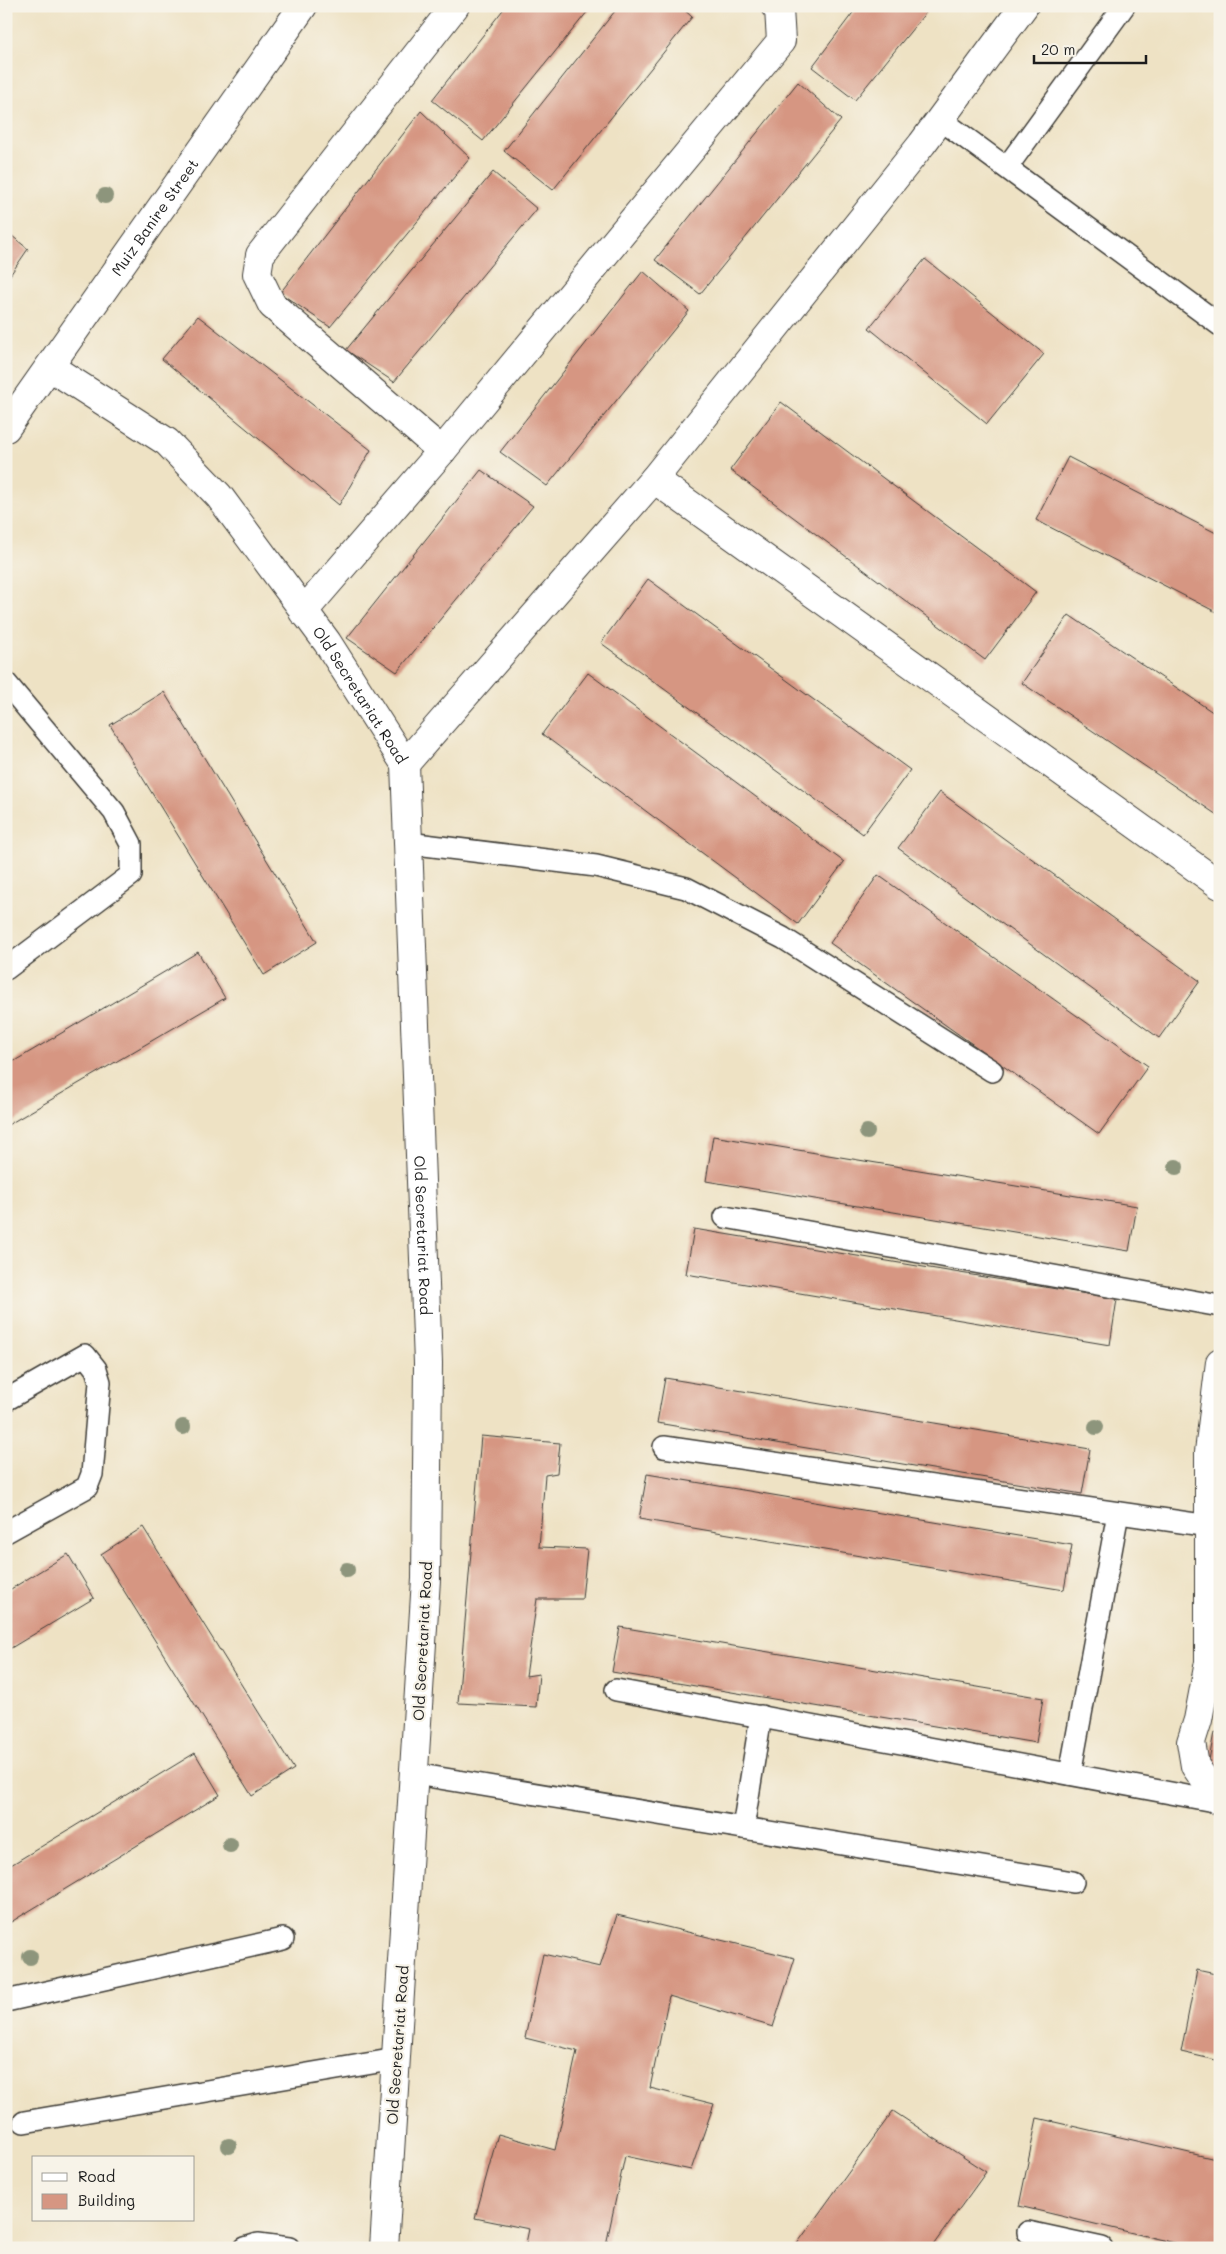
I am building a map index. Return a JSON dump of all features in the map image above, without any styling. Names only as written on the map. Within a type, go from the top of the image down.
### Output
[{"type":"street","name":"Muiz Banire Street","points":[[6,428],[303,6]]},
{"type":"street","points":[[442,451],[272,305],[257,274],[260,255],[455,6]]},
{"type":"street","points":[[303,612],[442,451],[781,41],[779,9],[775,6]]},
{"type":"street","points":[[405,764],[654,480],[940,119],[1024,6]]},
{"type":"street","name":"Old Secretariat Road","points":[[50,367],[167,442],[219,496],[327,642],[405,764],[428,1363],[426,1579],[384,2248]]},
{"type":"street","points":[[654,480],[1220,886]]},
{"type":"street","points":[[1219,1802],[1195,1766],[1191,1742],[1198,1720],[1209,1662],[1213,1541],[1209,1452],[1220,1362]]},
{"type":"lane","points":[[1007,168],[1124,6]]},
{"type":"lane","points":[[940,119],[1220,325]]},
{"type":"lane","points":[[6,683],[114,812],[131,844],[131,875],[6,969]]},
{"type":"lane","points":[[408,843],[596,866],[686,888],[782,938],[992,1071]]},
{"type":"lane","points":[[725,1217],[1220,1306]]},
{"type":"lane","points":[[6,1400],[85,1355],[96,1369],[100,1382],[92,1474],[87,1487],[6,1532]]},
{"type":"lane","points":[[664,1447],[1118,1513],[1213,1541]]},
{"type":"lane","points":[[1070,1774],[1118,1513]]},
{"type":"lane","points":[[616,1690],[1219,1802]]},
{"type":"lane","points":[[743,1828],[761,1716]]},
{"type":"lane","points":[[415,1774],[1073,1882]]},
{"type":"lane","points":[[6,2001],[283,1939]]},
{"type":"lane","points":[[24,2122],[396,2059]]},
{"type":"lane","points":[[1028,2232],[1102,2248]]},
{"type":"lane","points":[[245,2248],[258,2244],[289,2248]]},
{"type":"building","points":[[506,6],[592,6],[483,141],[432,100]]},
{"type":"building","points":[[619,6],[680,6],[692,17],[553,190],[504,151]]},
{"type":"building","points":[[858,6],[920,6],[927,11],[855,100],[812,67]]},
{"type":"building","points":[[798,82],[841,120],[700,294],[655,260]]},
{"type":"building","points":[[421,111],[470,158],[330,327],[280,293]]},
{"type":"building","points":[[493,172],[537,209],[394,382],[346,350]]},
{"type":"building","points":[[6,231],[28,249],[6,281]]},
{"type":"building","points":[[925,259],[1044,354],[987,424],[869,328]]},
{"type":"building","points":[[643,271],[689,311],[547,486],[500,452]]},
{"type":"building","points":[[198,316],[371,450],[339,505],[162,359]]},
{"type":"building","points":[[781,402],[1036,592],[985,660],[730,470]]},
{"type":"building","points":[[1068,457],[1220,535],[1220,614],[1036,520]]},
{"type":"building","points":[[481,470],[533,506],[397,672],[347,638]]},
{"type":"building","points":[[648,579],[910,770],[863,834],[601,643]]},
{"type":"building","points":[[1069,615],[1220,717],[1220,817],[1022,683]]},
{"type":"building","points":[[588,673],[844,862],[798,924],[542,734]]},
{"type":"building","points":[[164,692],[317,942],[264,975],[110,725]]},
{"type":"building","points":[[940,792],[1200,981],[1159,1038],[898,848]]},
{"type":"building","points":[[878,875],[1148,1066],[1099,1134],[830,943]]},
{"type":"building","points":[[198,952],[225,998],[6,1126],[6,1066]]},
{"type":"building","points":[[713,1136],[1137,1206],[1129,1251],[706,1181]]},
{"type":"building","points":[[694,1229],[1117,1299],[1110,1345],[686,1274]]},
{"type":"building","points":[[665,1378],[1090,1449],[1082,1494],[657,1423]]},
{"type":"building","points":[[481,1436],[560,1443],[557,1473],[545,1475],[539,1547],[587,1549],[582,1599],[537,1599],[526,1676],[539,1674],[536,1707],[458,1703]]},
{"type":"building","points":[[647,1474],[1072,1545],[1064,1590],[639,1519]]},
{"type":"building","points":[[143,1527],[294,1769],[252,1796],[101,1554]]},
{"type":"building","points":[[68,1554],[94,1598],[6,1651],[6,1592]]},
{"type":"building","points":[[620,1627],[1043,1698],[1036,1743],[612,1672]]},
{"type":"building","points":[[1214,1732],[1220,1733],[1220,1780],[1206,1778]]},
{"type":"building","points":[[195,1753],[220,1795],[6,1925],[6,1868]]},
{"type":"building","points":[[617,1915],[795,1958],[773,2027],[669,1996],[650,2088],[714,2104],[691,2170],[625,2156],[606,2245],[615,2248],[525,2248],[529,2229],[475,2218],[498,2134],[555,2150],[577,2051],[525,2038],[543,1954],[600,1967]]},
{"type":"building","points":[[1197,1970],[1220,1975],[1220,2061],[1181,2052]]},
{"type":"building","points":[[893,2111],[986,2172],[931,2248],[794,2248]]},
{"type":"building","points":[[1037,2118],[1220,2160],[1220,2248],[1196,2248],[1019,2206]]}]
